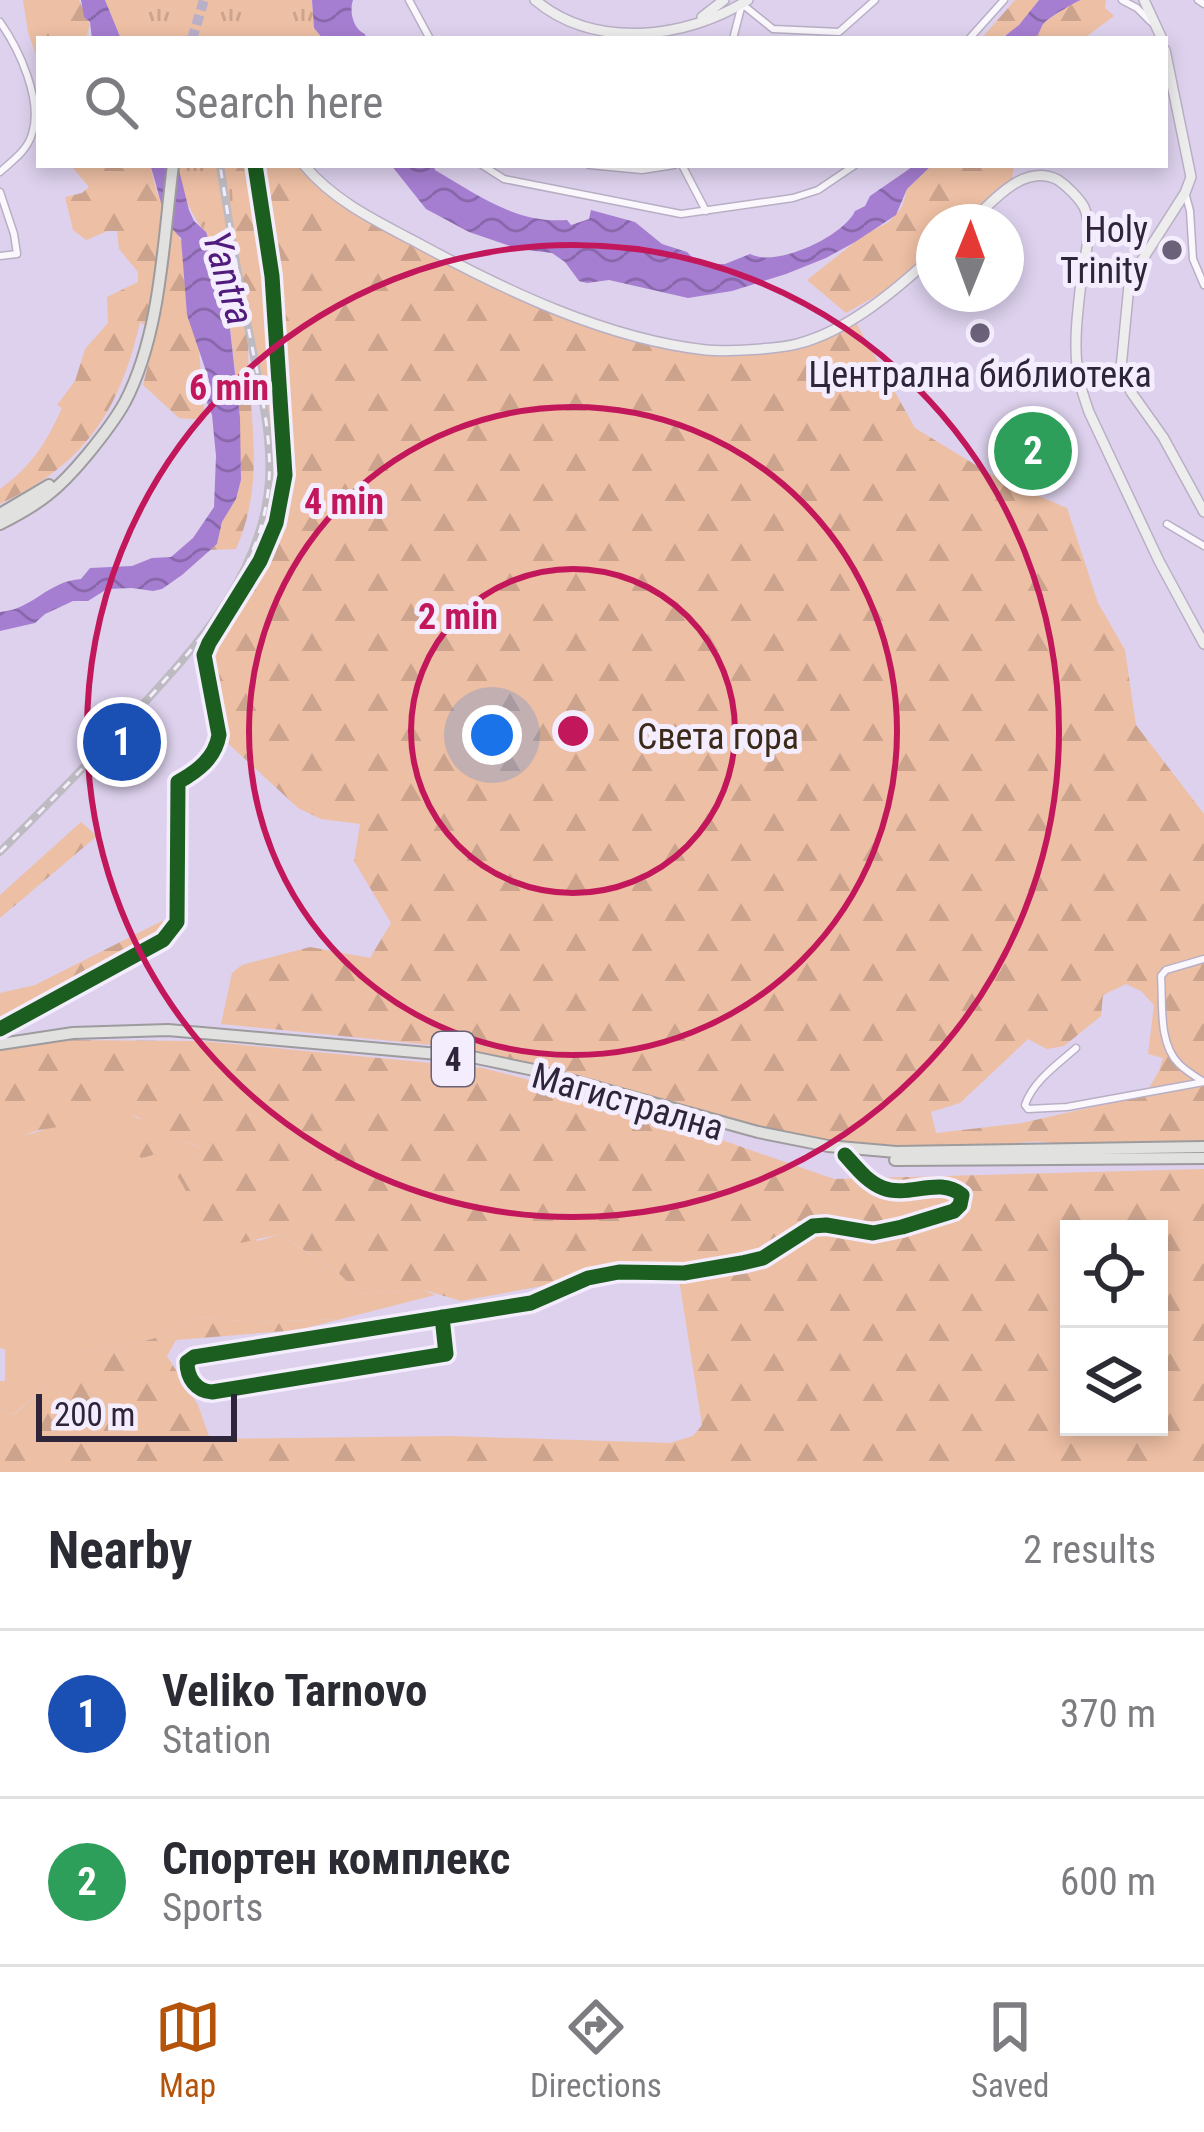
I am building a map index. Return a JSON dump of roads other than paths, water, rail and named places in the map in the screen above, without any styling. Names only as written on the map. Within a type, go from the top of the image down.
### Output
[{"type":"main road","points":[[0,524],[63,484],[127,398],[151,328],[173,168]]},
{"type":"main road","points":[[0,514],[55,482],[89,452]]},
{"type":"main road","name":"Магистрална","points":[[0,1044],[51,1036],[167,1030],[472,1057],[758,1132],[856,1150],[1204,1147]]},
{"type":"main road","name":"Магистрална","points":[[51,1036],[190,1036],[472,1061],[757,1138],[845,1155],[897,1160],[1204,1158]]},
{"type":"street","points":[[409,0],[428,36]]},
{"type":"street","points":[[536,0],[594,31],[642,33],[693,25],[745,2]]},
{"type":"street","points":[[693,25],[724,0]]},
{"type":"street","points":[[745,2],[773,28],[842,36],[875,0]]},
{"type":"street","points":[[972,36],[1004,0]]},
{"type":"street","points":[[1122,0],[1144,14],[1160,36]]},
{"type":"street","points":[[1144,0],[1161,36]]},
{"type":"street","points":[[735,36],[745,2]]},
{"type":"street","points":[[0,22],[24,64],[34,111],[34,130],[24,150],[0,172]]},
{"type":"street","points":[[1168,65],[1191,177],[1129,284],[1121,368],[1204,512]]},
{"type":"street","points":[[0,1029],[163,940],[177,922],[178,782],[206,763],[219,735],[204,656],[260,561],[276,523],[285,476],[272,276],[255,168]]},
{"type":"street","points":[[307,168],[351,207],[563,313],[660,342],[710,351],[797,344],[854,319],[916,272]]},
{"type":"street","points":[[487,168],[504,178],[666,212],[706,211],[806,194],[851,168]]},
{"type":"street","points":[[621,168],[656,168]]},
{"type":"street","points":[[680,168],[706,211]]},
{"type":"street","points":[[990,204],[1010,185],[1033,177],[1055,178],[1084,208],[1088,228],[1076,366],[1081,386],[1159,561],[1204,644]]},
{"type":"street","points":[[0,192],[17,254],[0,256]]},
{"type":"street","points":[[1185,193],[1193,259],[1204,285]]},
{"type":"street","points":[[1167,524],[1204,546]]},
{"type":"street","points":[[1204,959],[1166,970],[1161,976],[1170,1050],[1178,1063],[1204,1082]]},
{"type":"street","points":[[1076,1048],[1026,1098],[1028,1108],[1067,1107],[1204,1082]]},
{"type":"street","points":[[442,1317],[446,1354],[212,1392],[196,1387],[187,1370],[187,1362],[194,1357],[442,1317],[531,1303],[588,1278],[619,1272],[685,1274],[742,1263],[763,1258],[813,1226],[873,1233],[942,1216],[960,1204],[962,1195],[955,1189],[884,1189],[863,1176],[845,1155]]},
{"type":"water","points":[[81,0],[105,0],[120,36],[92,36],[90,22],[84,17]]},
{"type":"water","points":[[312,0],[353,0],[353,19],[365,36],[321,36],[314,28]]},
{"type":"water","points":[[1039,0],[1081,0],[1048,20],[1036,36],[1005,36]]},
{"type":"water","points":[[151,168],[178,168],[189,210],[206,232],[225,284],[240,418],[241,480],[236,499],[222,522],[217,544],[162,589],[107,589],[88,601],[73,601],[45,614],[35,623],[0,631],[0,612],[81,579],[90,568],[132,566],[171,557],[193,538],[214,507],[216,456],[206,400],[209,380],[187,315],[181,238],[165,213]]},
{"type":"water","points":[[393,168],[435,168],[481,197],[531,217],[567,220],[571,225],[589,219],[591,210],[635,222],[662,244],[687,252],[696,261],[725,264],[750,254],[776,257],[808,247],[838,230],[870,196],[911,168],[929,168],[907,189],[896,215],[826,258],[732,291],[688,298],[609,280],[579,281],[552,253],[519,249],[469,232],[426,209]]},
{"type":"tunnel","points":[[193,36],[204,0]]},
{"type":"railway","points":[[0,852],[180,663],[222,608],[254,548],[269,481],[269,444],[221,168]]},
{"type":"place","name":"Holy Trinity","points":[[1172,250]]},
{"type":"place","name":"Централна библиотека","points":[[980,333]]},
{"type":"place","name":"Спортен комплекс","points":[[1033,451]]},
{"type":"place","name":"Veliko Tarnovo","points":[[122,742]]},
{"type":"water label","name":"Yantra","points":[[229,278]]},
{"type":"park label","name":"Света гора","points":[[718,736]]}]
